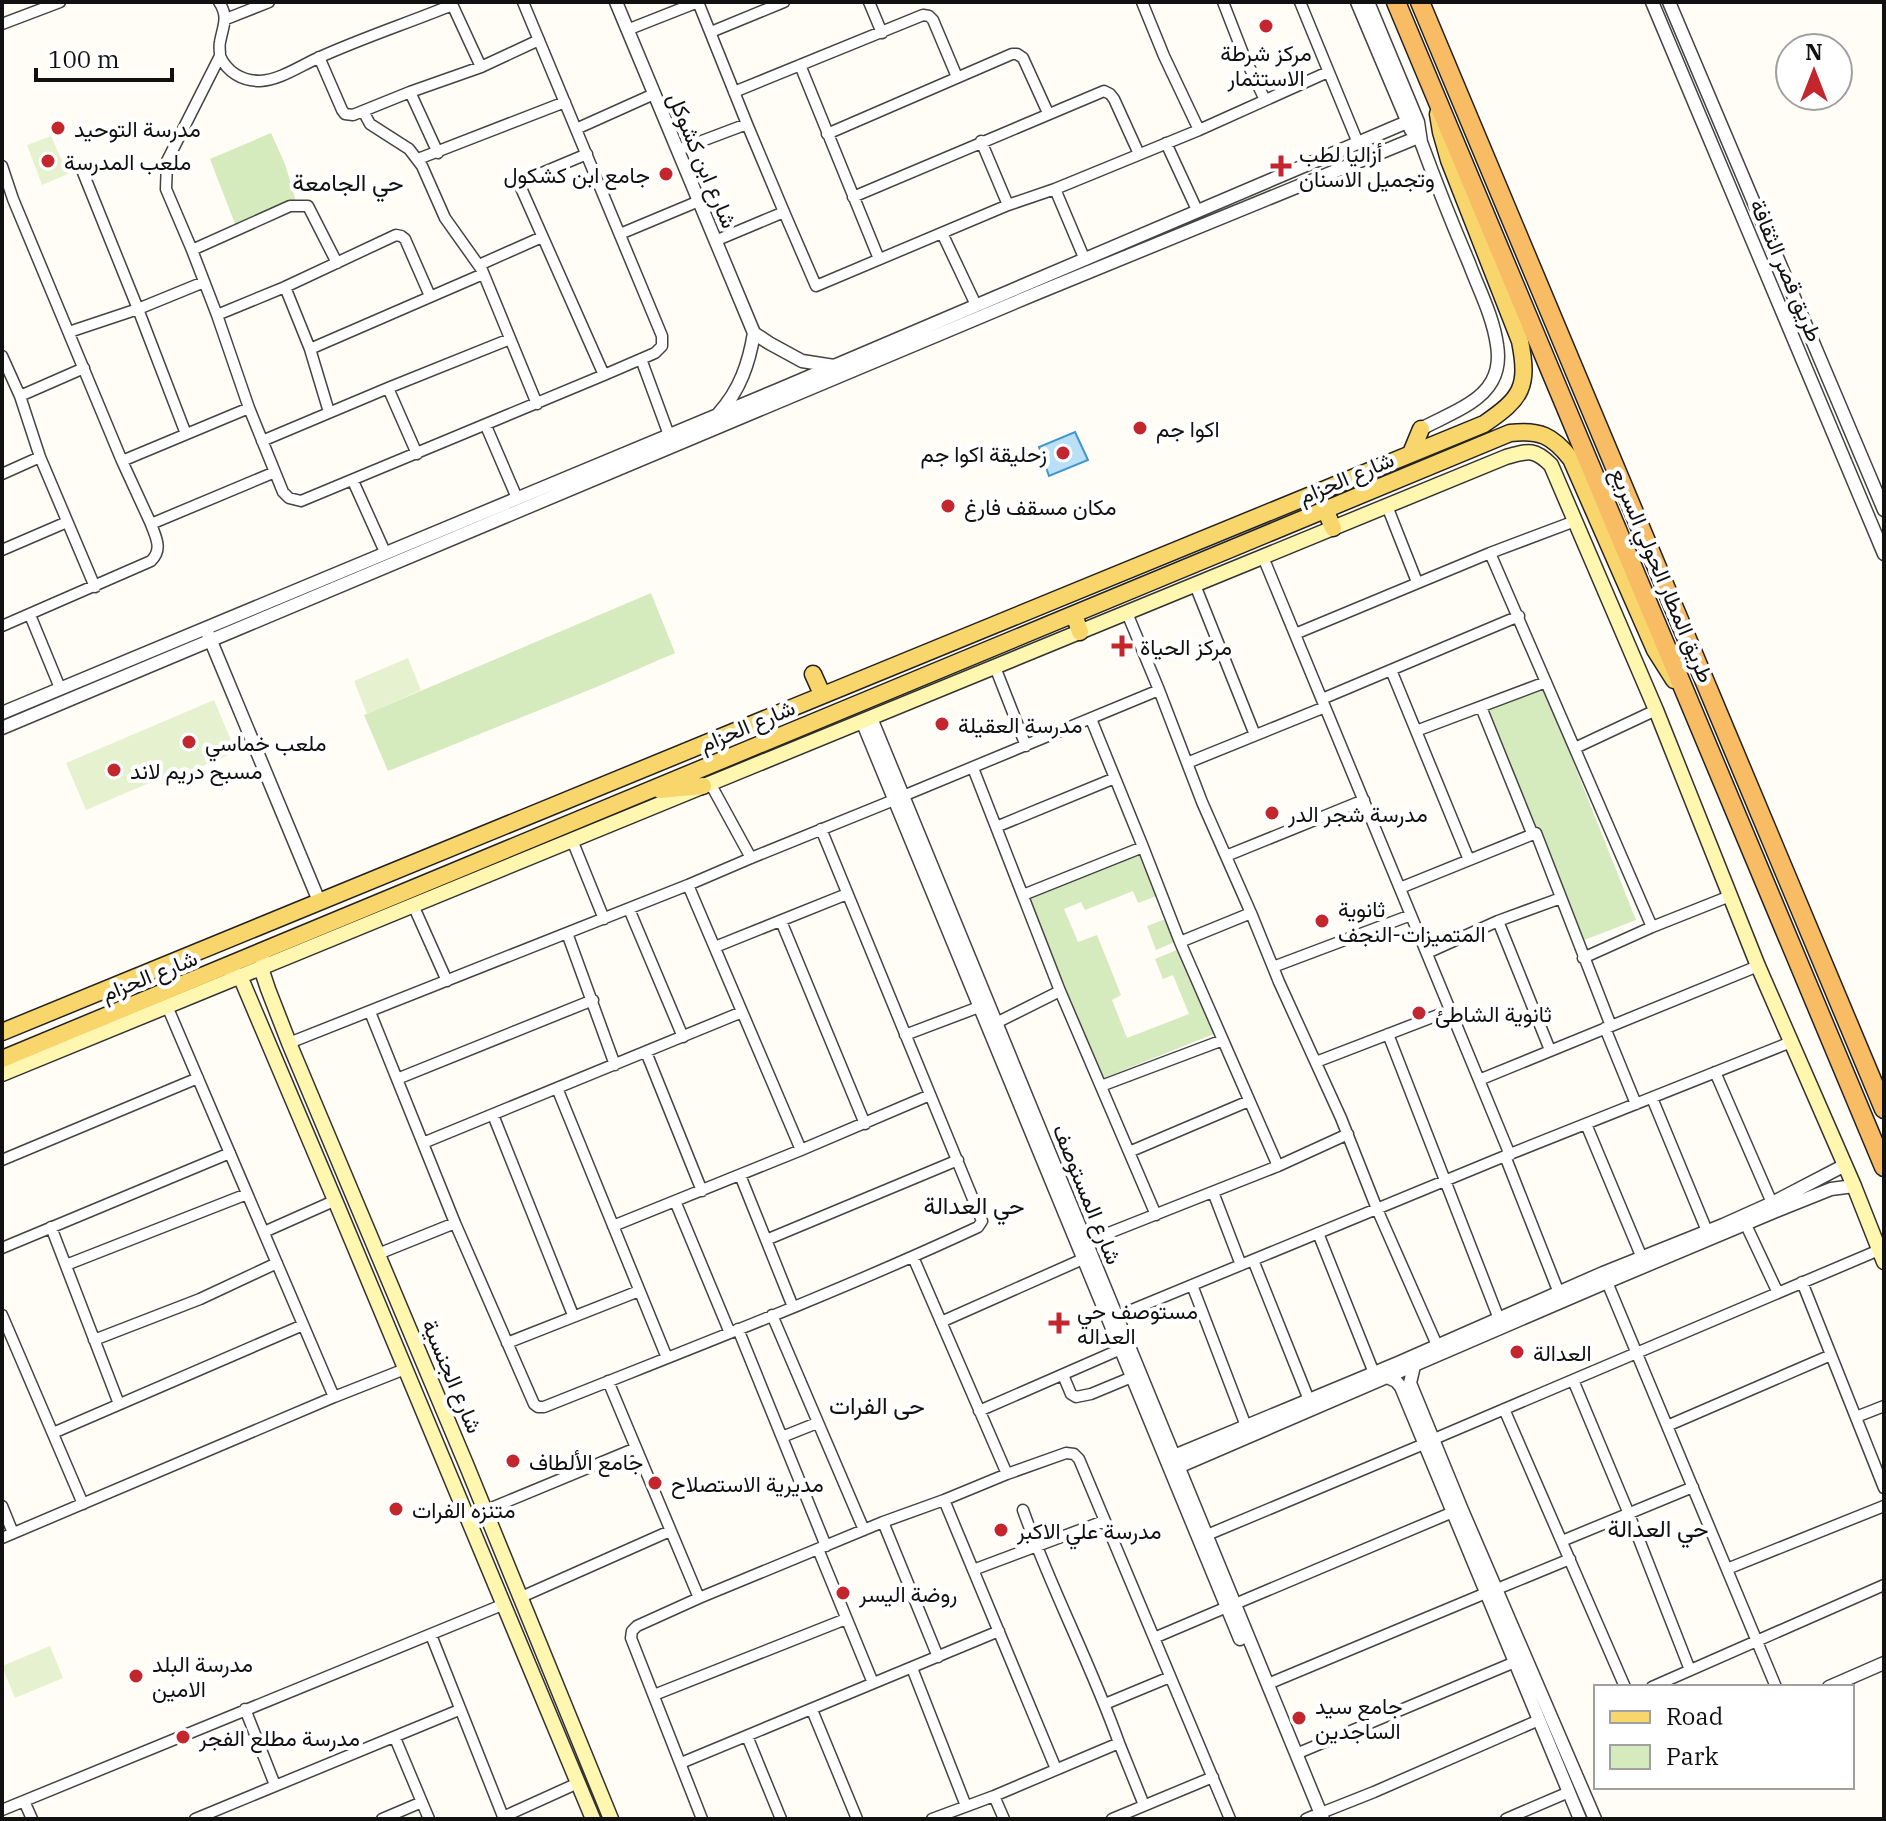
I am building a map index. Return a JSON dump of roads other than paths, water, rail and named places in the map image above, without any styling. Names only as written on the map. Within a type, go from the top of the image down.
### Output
[{"type":"highway","name":"طريق المطار الحولي السريع","points":[[1396,2],[1876,1134],[1883,1163]]},
{"type":"highway","name":"طريق المطار الحولي السريع","points":[[1420,2],[1884,1109]]},
{"type":"main road","name":"شارع الحزام","points":[[2,1032],[1484,424],[1517,397],[1523,381],[1524,361],[1520,341],[1449,160],[1435,96]]},
{"type":"main road","points":[[1411,453],[1421,429]]},
{"type":"main road","name":"شارع الحزام","points":[[2,1059],[164,1000],[221,970],[453,871],[1510,433],[1529,431],[1548,436],[1571,459],[1655,650],[1695,712]]},
{"type":"main road","points":[[2,1074],[164,1000],[261,968],[1526,451],[1540,453],[1551,465],[1656,710],[1758,966],[1882,1256]]},
{"type":"main road","points":[[1325,509],[1333,528]]},
{"type":"main road","points":[[1074,614],[1080,632]]},
{"type":"main road","points":[[971,634],[967,638],[967,647],[979,652]]},
{"type":"main road","points":[[934,649],[947,654],[947,663],[942,668]]},
{"type":"main road","points":[[813,674],[822,694]]},
{"type":"main road","points":[[647,791],[707,785]]},
{"type":"main road","points":[[480,835],[475,844],[477,851],[483,856],[490,856]]},
{"type":"main road","points":[[441,851],[449,850],[457,858],[453,871]]},
{"type":"main road","points":[[261,968],[266,950]]},
{"type":"main road","name":"شارع الجنسية","points":[[261,968],[289,1043],[611,1819]]},
{"type":"main road","points":[[221,970],[240,976]]},
{"type":"main road","name":"شارع الجنسية","points":[[240,976],[593,1819]]},
{"type":"main road","points":[[446,1469],[466,1464]]},
{"type":"main road","points":[[455,1491],[473,1484]]},
{"type":"street","points":[[2,24],[60,2]]},
{"type":"street","points":[[219,2],[226,19],[220,41],[220,56],[224,66],[250,80],[279,76],[452,4],[481,67]]},
{"type":"street","points":[[226,19],[269,2]]},
{"type":"street","points":[[220,56],[167,161],[166,189],[283,492],[297,501],[306,500],[537,404],[641,359],[662,346],[663,340],[523,2]]},
{"type":"street","name":"شارع ابن كشوكل","points":[[616,2],[754,333]]},
{"type":"street","points":[[627,30],[698,2],[816,286],[1008,205],[1199,130],[1328,72]]},
{"type":"street","points":[[711,32],[784,2]]},
{"type":"street","points":[[869,2],[882,33]]},
{"type":"street","points":[[1142,2],[1199,130]]},
{"type":"street","points":[[1223,2],[1265,100]]},
{"type":"street","points":[[1300,2],[1358,143]]},
{"type":"street","points":[[1357,2],[1407,122],[1419,140],[1494,329],[1498,359],[1496,371],[1484,392],[1421,429]]},
{"type":"street","points":[[1368,2],[1418,122],[1419,140]]},
{"type":"street","name":"طريق قصر الثقافة","points":[[1652,2],[1884,554]]},
{"type":"street","name":"طريق قصر الثقافة","points":[[1669,2],[1884,510]]},
{"type":"street","points":[[734,92],[923,15],[933,20],[957,77]]},
{"type":"street","points":[[319,57],[343,112],[353,115],[481,67],[539,40]]},
{"type":"street","points":[[827,134],[1012,54],[1023,58],[1048,113]]},
{"type":"street","points":[[800,65],[879,259]]},
{"type":"street","points":[[853,197],[1104,91],[1114,99],[1139,154]]},
{"type":"street","points":[[410,92],[438,153]]},
{"type":"street","points":[[576,129],[654,94]]},
{"type":"street","points":[[418,159],[565,102]]},
{"type":"street","points":[[363,111],[370,124],[409,149],[418,159],[445,218],[481,270],[537,404]]},
{"type":"street","points":[[2,728],[385,552],[517,498],[582,478],[669,435],[976,305],[1033,288],[1085,260],[1197,210],[1407,122]]},
{"type":"street","points":[[678,150],[747,124]]},
{"type":"street","points":[[2,713],[208,633],[1033,288],[1419,140]]},
{"type":"street","points":[[981,141],[1008,205]]},
{"type":"street","points":[[1166,143],[1197,210]]},
{"type":"street","points":[[587,154],[525,180],[521,188],[604,375]]},
{"type":"street","points":[[1315,162],[1321,177]]},
{"type":"street","points":[[82,170],[186,434]]},
{"type":"street","points":[[2,626],[151,561],[156,556],[159,543],[3,172]]},
{"type":"street","points":[[1055,189],[1085,260]]},
{"type":"street","points":[[620,234],[699,201]]},
{"type":"street","points":[[192,250],[290,206],[304,205],[308,206],[337,263]]},
{"type":"street","points":[[715,241],[784,212]]},
{"type":"street","points":[[942,233],[976,305]]},
{"type":"street","points":[[217,315],[393,236],[405,239],[430,296]]},
{"type":"street","points":[[310,349],[430,296],[542,237]]},
{"type":"street","points":[[69,332],[204,282]]},
{"type":"street","points":[[285,287],[310,349],[329,412]]},
{"type":"street","points":[[717,415],[737,389],[750,355],[754,333],[802,361],[834,366]]},
{"type":"street","points":[[262,441],[510,339]]},
{"type":"street","points":[[2,356],[20,396],[40,457],[95,587]]},
{"type":"street","points":[[641,359],[669,435]]},
{"type":"street","points":[[20,396],[84,368]]},
{"type":"street","points":[[388,388],[417,454]]},
{"type":"street","points":[[122,461],[249,408]]},
{"type":"street","points":[[486,426],[517,498]]},
{"type":"street","points":[[2,474],[40,457]]},
{"type":"street","points":[[151,524],[275,472]]},
{"type":"street","points":[[353,481],[385,552]]},
{"type":"street","points":[[1387,506],[1417,582]]},
{"type":"street","points":[[1295,634],[1417,582],[1575,521]]},
{"type":"street","points":[[2,550],[67,522]]},
{"type":"street","points":[[1490,553],[1652,927]]},
{"type":"street","points":[[1263,557],[1451,1010],[1559,1293]]},
{"type":"street","points":[[1195,585],[1255,735]]},
{"type":"street","points":[[1127,613],[1273,967],[1437,1345]]},
{"type":"street","points":[[30,615],[60,688]]},
{"type":"street","points":[[1187,763],[1255,735],[1391,670],[1519,616]]},
{"type":"street","points":[[208,633],[319,901]]},
{"type":"street","points":[[995,667],[1026,746]]},
{"type":"street","points":[[1391,670],[1469,860]]},
{"type":"street","points":[[1416,731],[1546,682]]},
{"type":"street","points":[[289,1043],[629,909],[1159,690]]},
{"type":"street","points":[[1481,707],[1532,833]]},
{"type":"street","points":[[1575,748],[1656,710]]},
{"type":"street","points":[[1091,719],[1180,942],[1278,1166]]},
{"type":"street","name":"شارع المستوصف","points":[[866,720],[960,947],[996,1023],[1062,1195],[1083,1259],[1212,1558],[1315,1817]]},
{"type":"street","points":[[973,768],[1060,991],[1156,1215]]},
{"type":"street","points":[[996,827],[1115,778]]},
{"type":"street","points":[[707,785],[751,858]]},
{"type":"street","points":[[1226,856],[1364,800]]},
{"type":"street","points":[[370,1012],[455,1223],[534,1404],[544,1407],[734,1331],[913,1257],[978,1227],[982,1221],[821,829]]},
{"type":"street","points":[[1400,888],[1536,833],[1579,942],[1636,1104]]},
{"type":"street","points":[[572,840],[604,919]]},
{"type":"street","points":[[1023,895],[1143,847]]},
{"type":"street","points":[[688,885],[801,1150]]},
{"type":"street","points":[[715,947],[847,894]]},
{"type":"street","points":[[1583,958],[1730,896]]},
{"type":"street","points":[[1427,953],[1498,921],[1561,898]]},
{"type":"street","points":[[413,905],[447,981]]},
{"type":"street","points":[[629,909],[683,1037]]},
{"type":"street","points":[[1180,942],[1251,913]]},
{"type":"street","points":[[1273,967],[1411,915]]},
{"type":"street","points":[[781,921],[865,1124]]},
{"type":"street","points":[[1498,921],[1550,1050]]},
{"type":"street","points":[[567,933],[615,1065]]},
{"type":"street","name":"شارع المستوصف","points":[[960,947],[979,1007],[1086,1242],[1207,1535],[1212,1558]]},
{"type":"street","points":[[1479,1080],[1758,966]]},
{"type":"street","points":[[996,1023],[1060,991]]},
{"type":"street","points":[[164,1000],[334,1397]]},
{"type":"street","points":[[397,1079],[593,1000]]},
{"type":"street","points":[[905,1035],[979,1007]]},
{"type":"street","points":[[1316,1062],[1451,1010]]},
{"type":"street","points":[[423,1143],[742,1012]]},
{"type":"street","points":[[1388,1034],[1501,1324]]},
{"type":"street","points":[[1101,1086],[1223,1040]]},
{"type":"street","points":[[1117,1316],[1791,1042]]},
{"type":"street","points":[[646,1052],[702,1191]]},
{"type":"street","points":[[1715,1072],[1772,1203]]},
{"type":"street","points":[[2,1160],[198,1078]]},
{"type":"street","points":[[557,1088],[667,1358]]},
{"type":"street","points":[[613,1226],[930,1095]]},
{"type":"street","points":[[1652,1098],[1707,1231]]},
{"type":"street","points":[[1129,1152],[1249,1101]]},
{"type":"street","points":[[493,1115],[573,1315]]},
{"type":"street","points":[[1586,1124],[1642,1258]]},
{"type":"street","points":[[1086,1242],[1278,1166],[1348,1134]]},
{"type":"street","points":[[2,1248],[230,1153]]},
{"type":"street","points":[[766,1240],[958,1160]]},
{"type":"street","points":[[1176,1461],[1414,1366],[1559,1293],[1707,1231],[1746,1225],[1828,1183],[1845,1165]]},
{"type":"street","points":[[740,1175],[793,1307]]},
{"type":"street","points":[[1248,1430],[1437,1345],[1501,1324],[1607,1282],[1725,1229],[1772,1203],[1828,1183],[1854,1186]]},
{"type":"street","points":[[1213,1192],[1241,1265]]},
{"type":"street","points":[[66,1265],[247,1194]]},
{"type":"street","points":[[264,1232],[336,1200]]},
{"type":"street","points":[[675,1201],[782,1437],[846,1619],[873,1683]]},
{"type":"street","points":[[378,1254],[455,1223]]},
{"type":"street","points":[[1746,1225],[1778,1293]]},
{"type":"street","points":[[51,1227],[119,1404]]},
{"type":"street","points":[[1318,1233],[1374,1373]]},
{"type":"street","points":[[1207,1535],[1802,1282],[1882,1256]]},
{"type":"street","points":[[913,1257],[1007,1474]]},
{"type":"street","points":[[941,1322],[1083,1259]]},
{"type":"street","points":[[1253,1260],[1309,1400]]},
{"type":"street","points":[[94,1340],[200,1299],[277,1263]]},
{"type":"street","points":[[1607,1282],[1775,1685]]},
{"type":"street","points":[[1802,1282],[1884,1488]]},
{"type":"street","points":[[1192,1285],[1248,1430]]},
{"type":"street","points":[[507,1343],[639,1291]]},
{"type":"street","points":[[772,1315],[864,1530]]},
{"type":"street","points":[[3,1321],[83,1504]]},
{"type":"street","points":[[53,1433],[303,1325]]},
{"type":"street","points":[[979,1411],[1121,1349]]},
{"type":"street","points":[[1667,1426],[1831,1355]]},
{"type":"street","points":[[1414,1366],[1406,1385],[1545,1717],[1580,1819]]},
{"type":"street","points":[[2,1538],[405,1369]]},
{"type":"street","points":[[1063,1375],[1071,1394],[1076,1397],[1132,1377]]},
{"type":"street","points":[[1387,1377],[1406,1385]]},
{"type":"street","points":[[1573,1380],[1690,1670]]},
{"type":"street","points":[[608,1381],[699,1598]]},
{"type":"street","points":[[1856,1417],[1884,1406]]},
{"type":"street","points":[[1504,1409],[1624,1685]]},
{"type":"street","points":[[782,1437],[817,1423]]},
{"type":"street","points":[[1429,1442],[1453,1512],[1492,1591],[1515,1662],[1590,1789],[1595,1819]]},
{"type":"street","points":[[484,1511],[636,1448]]},
{"type":"street","points":[[702,1819],[631,1638],[632,1631],[699,1598],[883,1522],[1066,1453],[1074,1454],[1079,1459],[1230,1819]]},
{"type":"street","points":[[1562,1541],[1693,1487]]},
{"type":"street","points":[[944,1500],[1056,1769]]},
{"type":"street","points":[[2,1506],[13,1533]]},
{"type":"street","points":[[1727,1569],[1884,1506]]},
{"type":"street","points":[[1023,1510],[1144,1805]]},
{"type":"street","points":[[1154,1638],[1453,1512]]},
{"type":"street","points":[[973,1570],[1104,1521]]},
{"type":"street","points":[[883,1522],[938,1657]]},
{"type":"street","points":[[519,1598],[670,1531]]},
{"type":"street","points":[[1268,1684],[1570,1559]]},
{"type":"street","points":[[1656,1685],[1884,1585]]},
{"type":"street","points":[[2,1810],[502,1605]]},
{"type":"street","points":[[654,1695],[846,1619]]},
{"type":"street","points":[[681,1763],[999,1631]]},
{"type":"street","points":[[431,1635],[503,1818],[578,1783]]},
{"type":"street","name":"شارع المستوصف","points":[[1246,1643],[1268,1684],[1296,1754],[1315,1817]]},
{"type":"street","points":[[1296,1754],[1515,1662]]},
{"type":"street","points":[[1834,1685],[1884,1663]]},
{"type":"street","points":[[912,1668],[966,1806]]},
{"type":"street","points":[[1105,1704],[1170,1677]]},
{"type":"street","points":[[245,1709],[275,1785]]},
{"type":"street","points":[[195,1819],[459,1710]]},
{"type":"street","points":[[812,1710],[857,1819]]},
{"type":"street","points":[[1315,1817],[1545,1717]]},
{"type":"street","points":[[747,1736],[781,1819]]},
{"type":"street","points":[[395,1738],[429,1819]]},
{"type":"street","points":[[932,1819],[1119,1743]]},
{"type":"street","points":[[1112,1819],[1213,1777]]},
{"type":"street","points":[[1506,1819],[1569,1792]]},
{"type":"street","points":[[994,1796],[1004,1819]]},
{"type":"street","points":[[24,1801],[32,1819]]},
{"type":"street","points":[[382,1819],[422,1802]]},
{"type":"water","name":"زحليقة اكوا جم","points":[[1075,432],[1088,460],[1049,476],[1039,447]]},
{"type":"place","name":"مركز شرطة الاستثمار","points":[[1266,26]]},
{"type":"place","name":"مدرسة التوحيد","points":[[58,128]]},
{"type":"place","name":"ملعب المدرسة","points":[[48,161]]},
{"type":"place","name":"أزاليا لطب وتجميل الاسنان","points":[[1281,166]]},
{"type":"place","name":"جامع ابن كشكول","points":[[666,174]]},
{"type":"place","name":"اكوا جم","points":[[1140,428]]},
{"type":"place","name":"زحليقة اكوا جم","points":[[1063,453]]},
{"type":"place","name":"مكان مسقف فارغ","points":[[948,506]]},
{"type":"place","name":"مركز الحياة","points":[[1122,646]]},
{"type":"place","name":"مدرسة العقيلة","points":[[942,724]]},
{"type":"place","name":"ملعب خماسي","points":[[189,742]]},
{"type":"place","name":"مسبح دريم لاند","points":[[114,770]]},
{"type":"place","name":"مدرسة شجر الدر","points":[[1272,813]]},
{"type":"place","name":"ثانوية المتميزات-النجف","points":[[1322,921]]},
{"type":"place","name":"ثانوية الشاطئ","points":[[1419,1013]]},
{"type":"place","name":"مستوصف حي العداله","points":[[1059,1323]]},
{"type":"place","name":"العدالة","points":[[1517,1352]]},
{"type":"place","name":"جامع الألطاف","points":[[513,1461]]},
{"type":"place","name":"مديرية الاستصلاح","points":[[655,1483]]},
{"type":"place","name":"متنزه الفرات","points":[[396,1509]]},
{"type":"place","name":"مدرسة علي الاكبر","points":[[1001,1530]]},
{"type":"place","name":"روضة اليسر","points":[[843,1593]]},
{"type":"place","name":"مدرسة البلد الامين","points":[[136,1676]]},
{"type":"place","name":"جامع سيد الساجدين","points":[[1299,1718]]},
{"type":"place","name":"مدرسة مطلع الفجر","points":[[183,1737]]},
{"type":"district","name":"حي الجامعة","points":[[348,182]]},
{"type":"district","name":"حي العدالة","points":[[974,1205]]},
{"type":"district","name":"حی الفرات","points":[[877,1405]]},
{"type":"district","name":"حي العدالة","points":[[1658,1528]]}]
